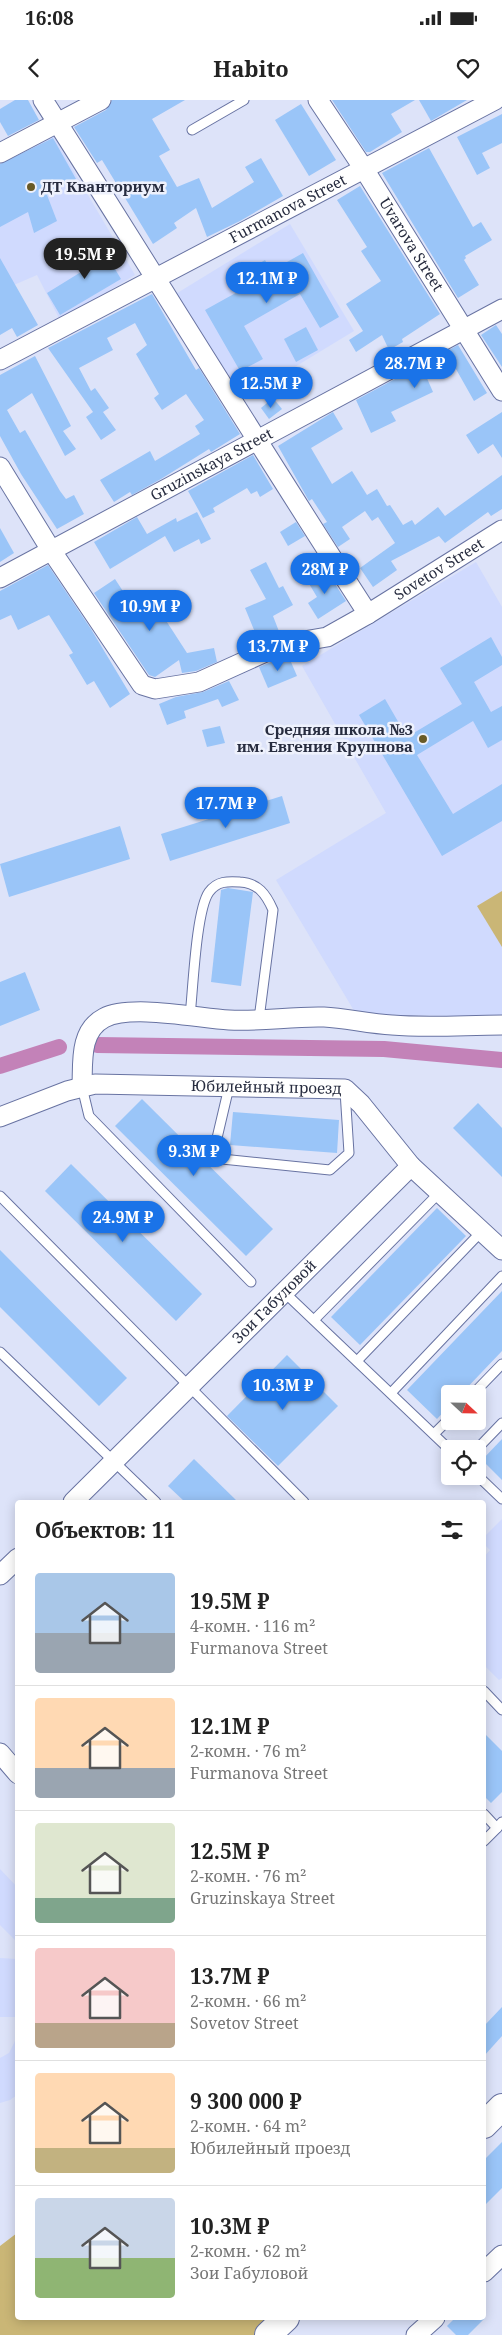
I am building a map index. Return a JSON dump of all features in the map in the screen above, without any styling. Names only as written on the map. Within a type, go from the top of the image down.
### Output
[{"type":"main road","points":[[486,2123],[502,2107]]},
{"type":"main road","points":[[268,2335],[284,2320]]},
{"type":"street","points":[[43,100],[157,278],[256,441],[368,614]]},
{"type":"street","points":[[0,154],[101,100]]},
{"type":"street","name":"Uvarova Street","points":[[318,100],[364,169],[502,391]]},
{"type":"street","name":"Furmanova Street","points":[[0,360],[495,100]]},
{"type":"street","name":"Gruzinskaya Street","points":[[0,578],[502,309]]},
{"type":"street","points":[[3,478],[51,550]]},
{"type":"street","name":"Sovetov Street","points":[[51,550],[142,685],[155,689],[199,682],[281,645],[305,643],[327,637],[368,614],[502,530]]},
{"type":"street","points":[[82,1086],[86,1040],[95,1024],[105,1018],[132,1012],[230,1020],[323,1017],[393,1025],[502,1024]]},
{"type":"street","name":"Юбилейный проезд","points":[[0,1117],[82,1086],[95,1084],[345,1089],[361,1104],[411,1166],[502,1250]]},
{"type":"street","name":"Зои Габуловой","points":[[75,1500],[411,1166]]},
{"type":"street","points":[[0,1575],[15,1561]]},
{"type":"street","points":[[0,1753],[15,1770]]},
{"type":"street","points":[[486,2270],[502,2255]]},
{"type":"street","points":[[416,2335],[432,2320]]},
{"type":"lane","points":[[192,130],[244,100]]},
{"type":"lane","points":[[190,1016],[202,907],[210,891],[223,881],[243,882],[256,886],[267,896],[273,910],[258,1019]]},
{"type":"lane","points":[[82,1086],[89,1116],[250,1282]]},
{"type":"lane","points":[[230,1087],[216,1138],[222,1159],[330,1170],[349,1153],[345,1089]]},
{"type":"lane","points":[[314,1320],[441,1192]]},
{"type":"lane","points":[[0,1196],[302,1500]]},
{"type":"lane","points":[[357,1361],[482,1232]]},
{"type":"lane","points":[[390,1393],[502,1276]]},
{"type":"lane","points":[[284,1292],[441,1441]]},
{"type":"lane","points":[[0,1352],[154,1500]]},
{"type":"lane","points":[[482,1385],[502,1364]]},
{"type":"lane","points":[[486,1440],[502,1423]]},
{"type":"lane","points":[[434,1434],[441,1427]]},
{"type":"lane","points":[[486,1484],[502,1499]]},
{"type":"lane","points":[[486,1693],[502,1710]]},
{"type":"lane","points":[[486,1815],[499,1825],[486,1838]]},
{"type":"shaded area","points":[[52,134],[135,275],[60,320],[37,275],[0,291],[0,163]]},
{"type":"shaded area","points":[[290,224],[354,331],[239,401],[174,295]]},
{"type":"shaded area","name":"Средняя школа №3 им. Евгения Крупнова","points":[[476,562],[502,607],[502,1017],[356,1014],[276,880],[386,813],[302,666]]},
{"type":"shaded area","points":[[502,891],[502,947],[477,906]]},
{"type":"shaded area","points":[[502,1519],[502,1678],[499,1680],[486,1667],[486,1555],[490,1550],[486,1546],[486,1535]]},
{"type":"shaded area","points":[[0,1869],[15,1885],[15,1940],[0,1925]]},
{"type":"shaded area","points":[[0,1958],[15,1959],[15,2017],[0,2017]]},
{"type":"shaded area","points":[[15,2041],[15,2096],[0,2103],[0,2058],[9,2053]]},
{"type":"shaded area","points":[[15,2235],[15,2320],[282,2320],[275,2335],[0,2335],[0,2246]]},
{"type":"building","points":[[15,100],[28,100],[39,120],[8,136],[0,122],[0,109]]},
{"type":"building","points":[[112,100],[185,100],[152,119],[170,150],[159,156],[177,187],[199,178],[212,208],[254,182],[245,167],[261,158],[283,196],[240,221],[207,237],[196,208],[174,223],[177,228],[153,244],[102,160],[97,163],[74,127],[106,110]]},
{"type":"building","points":[[332,100],[415,100],[391,114],[402,132],[370,152],[366,152]]},
{"type":"building","points":[[419,100],[467,100],[431,121]]},
{"type":"building","points":[[301,104],[336,160],[309,176],[275,120]]},
{"type":"building","points":[[502,114],[502,143],[482,153],[490,168],[477,175],[457,137]]},
{"type":"building","name":"ДТ Кванториум","points":[[53,138],[76,179],[47,195],[57,221],[34,233],[28,212],[0,227],[0,164]]},
{"type":"building","points":[[429,148],[473,227],[481,222],[492,240],[465,256],[464,260],[479,285],[458,298],[382,173]]},
{"type":"building","points":[[360,186],[440,314],[402,339],[403,342],[389,350],[382,335],[356,352],[349,340],[363,331],[346,304],[381,281],[361,251],[367,247],[337,200]]},
{"type":"building","points":[[100,244],[121,279],[60,315],[47,293],[81,272],[74,260]]},
{"type":"building","points":[[303,253],[339,317],[320,328],[300,294],[244,326],[263,359],[240,371],[205,310],[241,290],[234,278],[265,260],[271,271]]},
{"type":"building","points":[[0,258],[38,325],[17,337],[12,328],[0,335]]},
{"type":"building","points":[[152,294],[196,370],[199,368],[240,434],[211,452],[209,449],[132,495],[130,492],[114,502],[100,480],[150,451],[155,461],[200,434],[195,426],[204,420],[186,394],[162,410],[154,398],[159,394],[136,354],[147,345],[135,323],[107,338],[113,350],[79,368],[91,391],[95,388],[109,408],[103,412],[116,430],[101,440],[86,417],[93,412],[48,348]]},
{"type":"building","points":[[496,325],[502,334],[502,367],[481,335]]},
{"type":"building","points":[[306,327],[318,350],[296,362],[284,339]]},
{"type":"building","points":[[458,345],[487,393],[474,401],[452,362],[426,376],[433,392],[391,412],[396,421],[371,433],[356,400]]},
{"type":"building","points":[[35,356],[71,426],[63,431],[76,449],[65,456],[32,393],[7,410],[20,433],[25,430],[60,491],[66,499],[74,495],[84,514],[57,529],[21,474],[0,436],[0,375]]},
{"type":"building","points":[[273,398],[282,409],[269,419],[261,408]]},
{"type":"building","points":[[333,412],[343,429],[311,448],[332,484],[352,471],[367,495],[377,489],[387,506],[390,505],[403,525],[412,520],[415,525],[438,507],[445,516],[502,475],[502,509],[491,516],[488,512],[445,543],[439,536],[391,561],[397,570],[373,587],[360,568],[395,543],[378,517],[372,521],[365,511],[342,527],[350,539],[338,547],[323,524],[327,522],[312,499],[309,501],[278,446]]},
{"type":"building","points":[[502,412],[502,458],[493,444],[478,454],[466,435]]},
{"type":"building","points":[[253,455],[273,489],[260,497],[257,491],[251,494],[247,488],[213,508],[215,512],[203,518],[188,491]]},
{"type":"building","points":[[197,512],[211,539],[201,544],[199,539],[174,552],[165,536],[110,569],[94,542],[137,517],[147,534],[176,518],[177,522]]},
{"type":"building","points":[[296,522],[305,536],[288,546],[280,532]]},
{"type":"building","points":[[0,528],[14,553],[0,562]]},
{"type":"building","points":[[266,562],[279,588],[283,586],[293,605],[273,616],[280,634],[259,642],[245,608],[266,599],[250,570]]},
{"type":"building","points":[[48,565],[91,629],[130,694],[110,708],[94,681],[87,685],[69,655],[73,653],[49,615],[18,630],[11,615],[0,620],[0,591]]},
{"type":"building","points":[[326,570],[346,601],[318,619],[308,603],[317,597],[308,582]]},
{"type":"building","points":[[115,579],[132,605],[156,590],[172,615],[165,619],[187,653],[214,648],[217,662],[196,671],[182,673],[179,660],[155,677],[149,675],[94,593]]},
{"type":"building","points":[[491,637],[502,657],[502,665],[474,682],[491,712],[502,706],[502,740],[488,748],[473,721],[417,755],[453,814],[502,784],[502,821],[442,856],[359,715],[385,699],[407,737],[462,704],[440,668]]},
{"type":"building","points":[[288,655],[297,676],[268,688],[259,667]]},
{"type":"building","points":[[229,681],[239,700],[222,707],[218,699],[184,711],[186,718],[167,725],[159,704],[176,697],[203,692]]},
{"type":"building","points":[[220,726],[225,743],[207,747],[202,730]]},
{"type":"building","points":[[282,796],[290,823],[170,861],[161,834]]},
{"type":"building","points":[[120,826],[130,859],[9,897],[0,864]]},
{"type":"building","points":[[228,888],[253,892],[241,986],[211,982],[221,890]]},
{"type":"building","points":[[25,972],[40,1010],[0,1026],[0,982]]},
{"type":"building","points":[[142,1099],[273,1229],[246,1256],[115,1126]]},
{"type":"building","points":[[478,1103],[502,1128],[502,1177],[453,1128]]},
{"type":"building","points":[[233,1112],[339,1120],[337,1153],[230,1145]]},
{"type":"building","points":[[71,1164],[202,1294],[176,1321],[45,1191]]},
{"type":"building","points":[[437,1208],[466,1236],[360,1345],[331,1317]]},
{"type":"building","points":[[0,1250],[127,1378],[99,1406],[0,1307]]},
{"type":"building","points":[[502,1291],[502,1351],[470,1385],[441,1385],[441,1415],[437,1419],[407,1390]]},
{"type":"building","points":[[287,1355],[338,1406],[278,1466],[227,1416]]},
{"type":"building","points":[[502,1439],[502,1480],[486,1464],[486,1456]]},
{"type":"building","points":[[194,1459],[236,1500],[183,1500],[168,1486]]},
{"type":"building","points":[[486,1735],[502,1751],[502,1792],[491,1803],[486,1798]]},
{"type":"building","points":[[502,2007],[502,2036],[486,2054],[486,2024]]},
{"type":"building","points":[[502,2142],[502,2188],[486,2204],[486,2158]]},
{"type":"building","points":[[453,2320],[483,2320],[468,2335],[456,2335],[447,2326]]},
{"type":"waterway","points":[[97,1045],[384,1049],[502,1060]]},
{"type":"waterway","points":[[0,1066],[59,1047]]},
{"type":"place","name":"ДТ Кванториум","points":[[31,187]]},
{"type":"place","name":"Средняя школа №3 им. Евгения Крупнова","points":[[423,739]]}]
